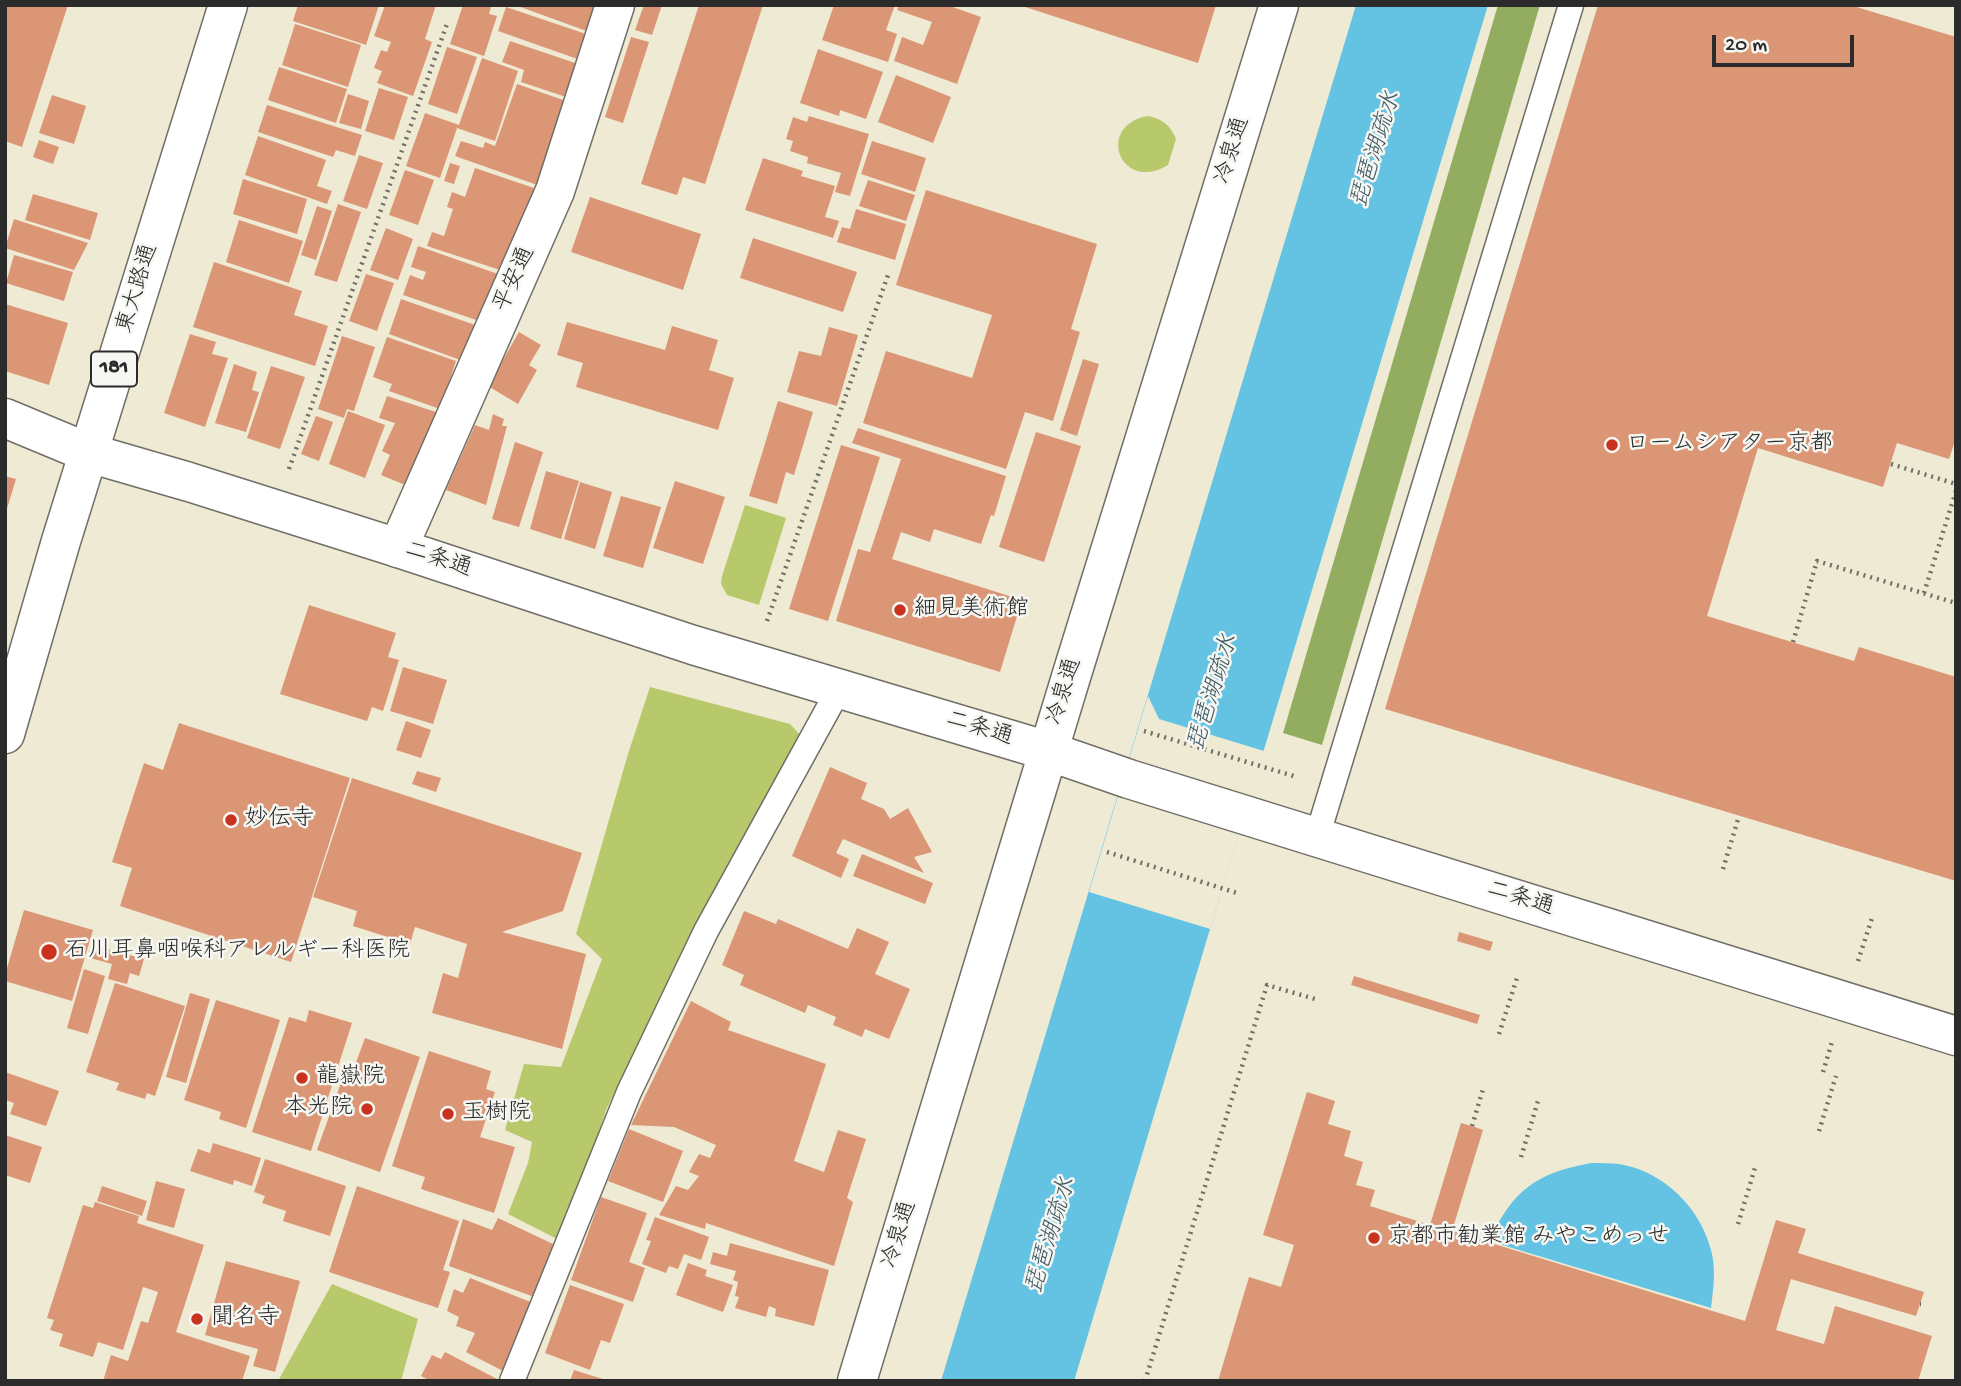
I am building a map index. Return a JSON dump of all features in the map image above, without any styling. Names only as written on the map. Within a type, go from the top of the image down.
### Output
[{"type":"street","name":"東大路通","points":[[5,734],[111,376],[228,5]]},
{"type":"street","name":"平安通","points":[[398,548],[555,191],[615,5]]},
{"type":"street","name":"冷泉通","points":[[857,1381],[1048,751],[1279,5]]},
{"type":"street","name":"二条通","points":[[5,418],[89,453],[398,548],[693,645],[1048,751],[1956,1037]]},
{"type":"lane","points":[[1317,837],[1571,5]]},
{"type":"lane","points":[[512,1381],[629,1092],[706,931],[839,689]]},
{"type":"path","points":[[276,510],[449,21]]},
{"type":"path","points":[[752,663],[888,275]]},
{"type":"path","points":[[1891,464],[1956,484]]},
{"type":"path","points":[[1924,593],[1956,491]]},
{"type":"path","points":[[1793,642],[1817,561],[1956,603]]},
{"type":"path","points":[[1144,731],[1274,770]]},
{"type":"path","points":[[1723,869],[1739,816]]},
{"type":"path","points":[[1107,852],[1237,892]]},
{"type":"path","points":[[1499,1034],[1517,978]]},
{"type":"path","points":[[1145,1381],[1267,985],[1315,999]]},
{"type":"path","points":[[1819,1131],[1836,1076]]},
{"type":"path","points":[[1472,1126],[1484,1086]]},
{"type":"path","points":[[1521,1157],[1538,1101]]},
{"type":"path","points":[[1738,1224],[1755,1168]]},
{"type":"green space","points":[[1498,5],[1540,5],[1322,745],[1283,733]]},
{"type":"green space","points":[[1148,116],[1165,123],[1176,139],[1168,165],[1151,172],[1137,171],[1127,165],[1120,155],[1118,143],[1122,132],[1132,122]]},
{"type":"green space","points":[[745,505],[786,518],[759,605],[727,595],[721,584]]},
{"type":"green space","points":[[650,687],[790,724],[803,738],[694,927],[606,1110],[563,1242],[508,1214],[528,1163],[532,1142],[505,1130],[524,1064],[561,1067],[602,959],[576,934]]},
{"type":"green space","points":[[332,1284],[418,1319],[401,1381],[278,1381]]},
{"type":"water","name":"琵琶湖疏水","points":[[1356,5],[1488,5],[1074,1381],[941,1381]]},
{"type":"water","points":[[1591,1163],[1636,1168],[1666,1184],[1690,1208],[1700,1222],[1712,1254],[1714,1274],[1711,1308],[1489,1241],[1507,1209],[1528,1187],[1555,1172]]},
{"type":"pier","points":[[1148,696],[1159,719],[1264,751],[1210,929],[1089,892]]},
{"type":"building","points":[[5,5],[68,5],[22,147],[5,141]]},
{"type":"building","points":[[298,5],[379,5],[366,45],[293,21]]},
{"type":"building","points":[[385,5],[436,5],[425,39],[432,42],[413,96],[377,83],[382,71],[374,68],[381,50],[387,52],[391,42],[374,36]]},
{"type":"building","points":[[463,5],[486,5],[491,7],[489,14],[497,16],[484,56],[450,44]]},
{"type":"building","points":[[515,5],[602,5],[592,33]]},
{"type":"building","points":[[644,5],[662,5],[652,35],[635,30]]},
{"type":"building","points":[[699,5],[763,5],[705,184],[683,177],[677,195],[641,184]]},
{"type":"building","points":[[834,5],[895,5],[886,30],[897,34],[888,62],[822,40]]},
{"type":"building","points":[[899,5],[947,5],[981,17],[957,84],[894,61],[902,37],[923,45],[932,22],[897,10]]},
{"type":"building","points":[[1019,5],[1216,5],[1198,63]]},
{"type":"building","name":"ロームシアター京都","points":[[1598,5],[1850,5],[1956,37],[1956,438],[1949,459],[1897,443],[1883,487],[1758,448],[1707,616],[1854,661],[1859,647],[1956,677],[1956,881],[1385,709]]},
{"type":"building","points":[[506,7],[595,37],[586,62],[498,31]]},
{"type":"building","points":[[295,24],[361,45],[348,87],[282,65]]},
{"type":"building","points":[[631,37],[649,42],[623,123],[605,117]]},
{"type":"building","points":[[510,41],[584,66],[572,99],[521,82],[524,70],[502,62]]},
{"type":"building","points":[[447,47],[477,57],[457,114],[428,104]]},
{"type":"building","points":[[818,49],[883,72],[866,119],[840,110],[839,116],[800,103]]},
{"type":"building","points":[[482,58],[518,71],[495,141],[457,128],[440,178],[406,166],[425,113],[459,125]]},
{"type":"building","points":[[279,67],[347,89],[336,123],[268,100]]},
{"type":"building","points":[[896,75],[951,97],[933,143],[878,122]]},
{"type":"building","points":[[517,84],[569,102],[540,186],[455,156],[461,141],[483,148],[485,142],[495,146]]},
{"type":"building","points":[[379,88],[408,97],[394,140],[365,131]]},
{"type":"building","points":[[348,94],[369,101],[361,129],[339,123]]},
{"type":"building","points":[[52,95],[86,106],[74,144],[39,133]]},
{"type":"building","points":[[267,105],[362,135],[355,156],[336,150],[333,157],[258,132]]},
{"type":"building","points":[[809,116],[869,134],[850,196],[835,192],[841,173],[807,163],[808,157],[790,151],[793,141],[786,139],[793,117],[807,122]]},
{"type":"building","points":[[258,136],[326,160],[317,186],[332,191],[327,204],[245,175]]},
{"type":"building","points":[[39,140],[59,147],[53,164],[33,157]]},
{"type":"building","points":[[872,141],[926,158],[915,192],[861,174]]},
{"type":"building","points":[[359,155],[383,163],[367,209],[343,201]]},
{"type":"building","points":[[763,158],[803,171],[801,176],[835,186],[825,217],[839,221],[833,238],[745,210]]},
{"type":"building","points":[[450,163],[460,166],[454,184],[444,181]]},
{"type":"building","points":[[475,168],[534,188],[516,243],[503,271],[427,246],[432,232],[444,236],[453,209],[447,207],[452,192],[465,197]]},
{"type":"building","points":[[405,170],[434,180],[418,225],[389,215]]},
{"type":"building","points":[[243,179],[307,199],[297,234],[233,214]]},
{"type":"building","points":[[868,180],[915,195],[906,221],[859,206]]},
{"type":"building","points":[[926,190],[1097,244],[1071,329],[1080,332],[1053,421],[1025,412],[1006,469],[863,423],[886,351],[972,378],[992,315],[896,285]]},
{"type":"building","points":[[33,194],[98,213],[90,240],[25,220]]},
{"type":"building","points":[[590,197],[701,234],[683,290],[571,252]]},
{"type":"building","points":[[338,204],[361,212],[337,282],[314,275]]},
{"type":"building","points":[[317,206],[332,211],[316,260],[301,255]]},
{"type":"building","points":[[856,209],[906,224],[895,260],[837,242],[842,227],[850,229]]},
{"type":"building","points":[[14,219],[88,243],[74,270],[5,248]]},
{"type":"building","points":[[239,220],[303,241],[289,283],[226,262]]},
{"type":"building","points":[[386,228],[413,239],[398,280],[370,270]]},
{"type":"building","points":[[753,238],[857,272],[843,312],[740,278]]},
{"type":"building","points":[[418,246],[498,274],[482,322],[403,295],[410,275],[423,280],[426,272],[411,267]]},
{"type":"building","points":[[14,255],[73,272],[64,301],[6,283]]},
{"type":"building","points":[[214,262],[302,291],[294,315],[328,326],[315,366],[193,327]]},
{"type":"building","points":[[366,274],[394,283],[377,331],[349,321]]},
{"type":"building","points":[[401,299],[475,325],[463,361],[389,334]]},
{"type":"building","points":[[5,304],[68,323],[49,385],[5,371]]},
{"type":"building","points":[[567,322],[665,350],[672,326],[718,340],[709,370],[734,378],[718,430],[576,387],[583,363],[557,355]]},
{"type":"building","points":[[829,327],[858,335],[837,406],[787,392],[799,351],[821,356]]},
{"type":"building","points":[[519,332],[541,345],[529,365],[537,370],[518,404],[488,386]]},
{"type":"building","points":[[190,334],[216,342],[212,354],[228,358],[205,427],[164,413]]},
{"type":"building","points":[[342,336],[375,347],[354,411],[347,409],[344,418],[318,409]]},
{"type":"building","points":[[387,337],[456,361],[440,409],[389,391],[392,384],[373,377]]},
{"type":"building","points":[[1083,359],[1099,364],[1077,436],[1060,430]]},
{"type":"building","points":[[234,364],[257,372],[252,390],[259,392],[246,432],[215,423]]},
{"type":"building","points":[[271,366],[305,377],[280,449],[247,438]]},
{"type":"building","points":[[387,396],[442,414],[410,487],[381,475],[390,455],[382,451],[395,423],[379,418]]},
{"type":"building","points":[[778,401],[813,412],[794,475],[786,472],[777,504],[749,496]]},
{"type":"building","points":[[348,411],[385,425],[365,478],[329,464]]},
{"type":"building","points":[[493,414],[504,419],[502,426],[507,426],[486,505],[446,490],[475,425],[489,430]]},
{"type":"building","points":[[316,416],[333,422],[319,461],[301,454]]},
{"type":"building","points":[[858,428],[1006,476],[994,516],[991,515],[981,544],[934,529],[930,542],[901,532],[892,559],[1022,600],[1000,672],[836,621],[858,549],[870,552],[901,459],[852,443]]},
{"type":"building","points":[[1036,432],[1081,446],[1044,562],[999,547]]},
{"type":"building","points":[[515,442],[543,452],[519,527],[492,519]]},
{"type":"building","points":[[841,445],[880,457],[828,621],[789,609]]},
{"type":"building","points":[[546,471],[579,481],[561,539],[530,529]]},
{"type":"building","points":[[5,476],[16,479],[6,512],[5,512]]},
{"type":"building","points":[[675,481],[725,497],[703,564],[653,548]]},
{"type":"building","points":[[580,482],[612,492],[595,549],[564,539]]},
{"type":"building","points":[[621,496],[661,507],[643,568],[603,556]]},
{"type":"building","points":[[309,605],[396,633],[388,657],[399,660],[383,711],[372,707],[367,721],[280,694]]},
{"type":"building","points":[[403,667],[447,680],[433,724],[390,711]]},
{"type":"building","points":[[406,721],[431,730],[421,758],[396,750]]},
{"type":"building","name":"妙伝寺","points":[[179,723],[350,778],[291,962],[120,906],[132,868],[112,862],[144,763],[163,770]]},
{"type":"building","points":[[830,767],[867,783],[861,799],[884,809],[890,819],[908,808],[932,852],[914,857],[924,873],[843,839],[836,853],[849,859],[841,878],[792,856]]},
{"type":"building","points":[[417,771],[441,778],[436,792],[412,784]]},
{"type":"building","points":[[352,778],[582,853],[563,911],[502,932],[586,954],[562,1049],[432,1013],[443,973],[458,978],[467,944],[415,927],[410,944],[353,926],[357,911],[313,897]]},
{"type":"building","points":[[862,854],[933,883],[925,904],[853,876]]},
{"type":"building","name":"石川耳鼻咽喉科アレルギー科医院","points":[[24,910],[93,930],[72,1001],[5,981]]},
{"type":"building","points":[[744,911],[776,924],[778,919],[848,949],[857,928],[889,942],[875,974],[910,989],[889,1039],[865,1029],[862,1037],[833,1025],[836,1017],[808,1005],[805,1013],[740,985],[744,975],[722,965]]},
{"type":"building","points":[[1459,932],[1493,942],[1490,951],[1457,941]]},
{"type":"building","points":[[93,945],[144,959],[139,976],[130,973],[127,984],[108,979],[112,964],[90,958]]},
{"type":"building","points":[[84,969],[105,976],[88,1034],[67,1028]]},
{"type":"building","points":[[1354,976],[1480,1015],[1477,1024],[1351,985]]},
{"type":"building","points":[[115,983],[185,1006],[155,1096],[147,1093],[145,1099],[116,1090],[119,1083],[86,1072]]},
{"type":"building","points":[[190,993],[210,999],[186,1083],[166,1077]]},
{"type":"building","points":[[216,1000],[280,1020],[246,1128],[219,1119],[221,1112],[184,1100]]},
{"type":"building","points":[[691,1001],[731,1022],[728,1030],[826,1064],[794,1161],[824,1172],[838,1130],[866,1139],[847,1198],[853,1202],[834,1266],[706,1223],[705,1229],[659,1215],[676,1186],[688,1190],[699,1176],[689,1172],[699,1154],[710,1158],[716,1145],[674,1127],[631,1125]]},
{"type":"building","name":"龍嶽院","points":[[309,1010],[352,1023],[311,1151],[252,1132],[289,1017],[306,1022]]},
{"type":"building","name":"本光院","points":[[365,1038],[420,1057],[380,1172],[317,1150],[347,1066],[354,1068]]},
{"type":"building","name":"玉樹院","points":[[429,1051],[491,1071],[486,1089],[495,1092],[480,1137],[515,1147],[494,1213],[421,1189],[425,1177],[392,1166]]},
{"type":"building","points":[[5,1072],[59,1091],[46,1126],[10,1114],[14,1103],[5,1100]]},
{"type":"building","name":"京都市勧業館 みやこめっせ","points":[[1307,1092],[1335,1101],[1328,1124],[1351,1131],[1344,1156],[1363,1162],[1356,1185],[1375,1190],[1370,1206],[1430,1225],[1461,1123],[1472,1126],[1483,1130],[1452,1231],[1745,1321],[1776,1220],[1806,1229],[1798,1253],[1924,1292],[1916,1316],[1791,1279],[1776,1330],[1824,1344],[1835,1306],[1932,1336],[1918,1381],[1218,1381],[1249,1277],[1281,1287],[1294,1245],[1263,1235]]},
{"type":"building","points":[[629,1129],[683,1151],[663,1202],[608,1181]]},
{"type":"building","points":[[5,1135],[42,1147],[30,1183],[5,1175]]},
{"type":"building","points":[[213,1143],[261,1158],[252,1186],[234,1180],[233,1185],[190,1171],[198,1149],[210,1153]]},
{"type":"building","points":[[265,1159],[346,1186],[330,1236],[283,1221],[286,1211],[262,1203],[265,1196],[254,1192]]},
{"type":"building","points":[[156,1181],[185,1189],[174,1228],[146,1220]]},
{"type":"building","points":[[102,1186],[147,1201],[142,1216],[97,1201]]},
{"type":"building","points":[[357,1186],[459,1221],[443,1270],[450,1272],[438,1308],[329,1272]]},
{"type":"building","points":[[601,1197],[647,1213],[629,1262],[645,1268],[633,1302],[571,1280]]},
{"type":"building","points":[[95,1202],[139,1216],[137,1223],[204,1245],[176,1332],[250,1356],[242,1381],[103,1381],[111,1355],[128,1361],[141,1321],[148,1323],[158,1292],[143,1287],[123,1350],[98,1342],[93,1357],[59,1346],[63,1334],[50,1330],[54,1320],[47,1318],[83,1205],[93,1208]]},
{"type":"building","points":[[655,1217],[709,1237],[701,1260],[684,1254],[678,1269],[669,1266],[666,1273],[642,1264],[651,1241],[646,1240]]},
{"type":"building","points":[[498,1218],[553,1244],[537,1298],[449,1266],[463,1219],[492,1230]]},
{"type":"building","points":[[730,1243],[829,1270],[814,1326],[775,1316],[776,1309],[769,1306],[766,1317],[735,1308],[739,1297],[735,1296],[738,1282],[733,1280],[736,1271],[710,1264],[713,1252],[727,1256]]},
{"type":"building","points":[[226,1261],[300,1281],[275,1372],[253,1366],[258,1349],[205,1335]]},
{"type":"building","points":[[688,1263],[707,1270],[705,1276],[733,1285],[723,1312],[676,1295]]},
{"type":"building","points":[[470,1278],[533,1303],[509,1374],[466,1352],[475,1333],[456,1326],[459,1317],[447,1311],[454,1289],[463,1293]]},
{"type":"building","points":[[570,1285],[624,1304],[610,1343],[601,1340],[590,1370],[545,1353]]},
{"type":"building","points":[[445,1352],[501,1381],[431,1381],[421,1376],[432,1355],[441,1359]]},
{"type":"building","points":[[574,1370],[606,1380],[606,1381],[570,1381]]},
{"type":"place","name":"ロームシアター京都","points":[[1612,445]]},
{"type":"place","name":"細見美術館","points":[[900,610]]},
{"type":"place","name":"妙伝寺","points":[[231,820]]},
{"type":"place","name":"石川耳鼻咽喉科アレルギー科医院","points":[[49,952]]},
{"type":"place","name":"龍嶽院","points":[[302,1078]]},
{"type":"place","name":"本光院","points":[[367,1109]]},
{"type":"place","name":"玉樹院","points":[[448,1114]]},
{"type":"place","name":"京都市勧業館 みやこめっせ","points":[[1374,1238]]},
{"type":"place","name":"聞名寺","points":[[197,1319]]}]
